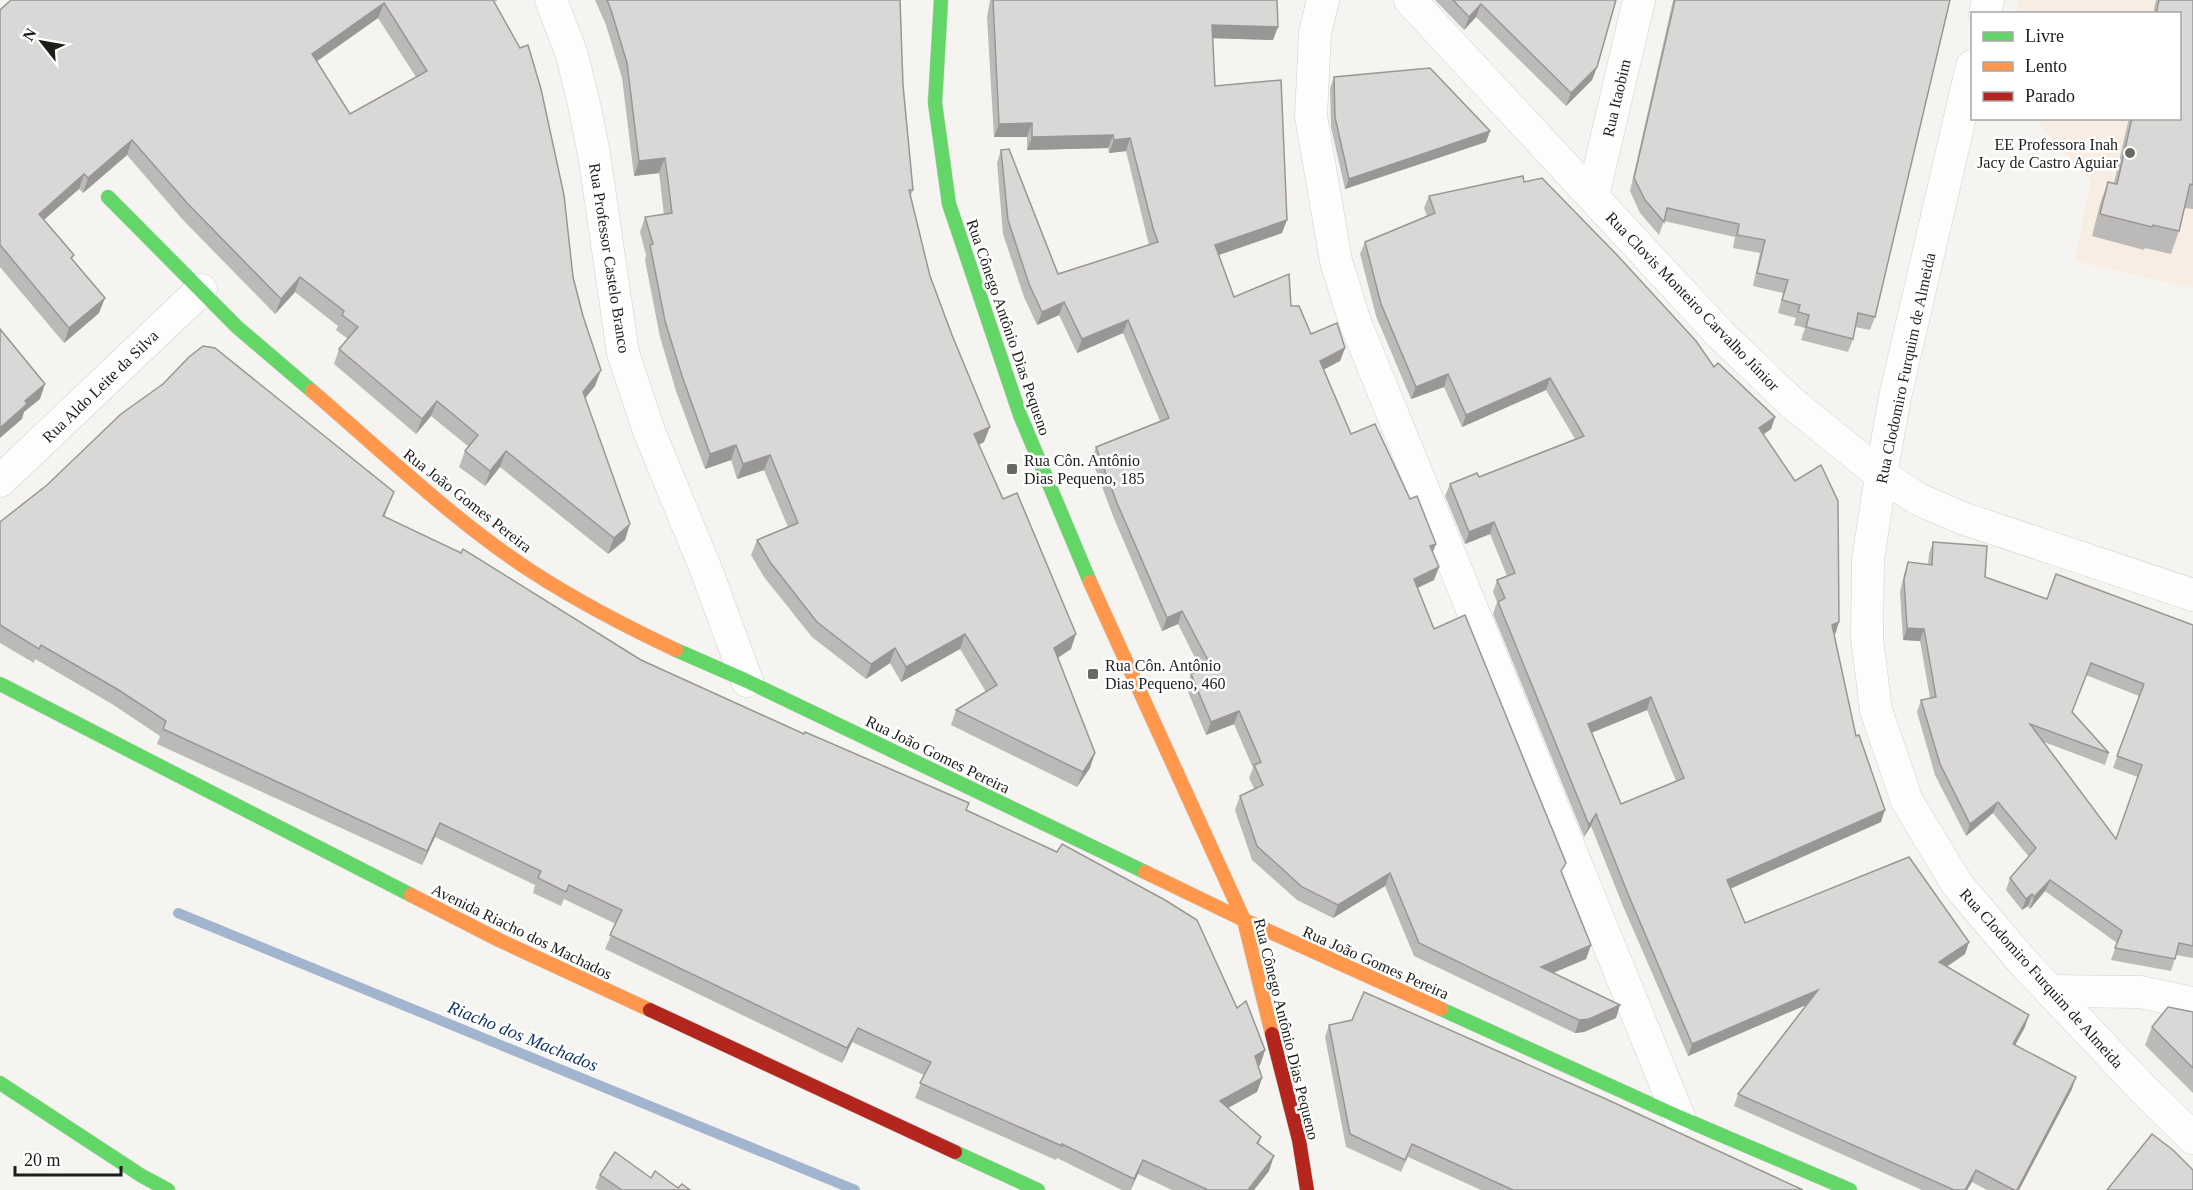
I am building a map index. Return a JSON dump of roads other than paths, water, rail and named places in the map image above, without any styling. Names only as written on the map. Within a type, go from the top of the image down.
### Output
[{"type":"street","name":"Rua Professor Castelo Branco","points":[[551,0],[572,55],[584,104],[594,154],[623,353],[649,431],[707,572],[747,681]]},
{"type":"street","name":"Rua Cônego Antônio Dias Pequeno","points":[[941,0],[935,103],[949,204],[1020,415],[1084,568],[1244,921],[1299,1140],[1307,1190]]},
{"type":"street","points":[[1323,0],[1315,33],[1311,116],[1336,261],[1355,322],[1679,1117]]},
{"type":"street","name":"Rua Clovis Monteiro Carvalho Júnior","points":[[1410,0],[1720,334],[1792,403],[1881,475],[1918,499],[1962,518],[2192,591]]},
{"type":"street","name":"Rua Itaobim","points":[[1593,196],[1639,0]]},
{"type":"street","name":"Rua Clodomiro Furquim de Almeida","points":[[1971,70],[1895,397],[1868,560],[1867,638],[1876,710],[1907,801],[1957,885],[2050,991],[2193,1138]]},
{"type":"street","name":"Rua João Gomes Pereira","points":[[108,197],[237,327],[462,520],[531,571],[637,632],[747,681],[1244,921],[1679,1117],[1850,1190]]},
{"type":"street","name":"Rua Aldo Leite da Silva","points":[[0,482],[201,290]]},
{"type":"street","name":"Avenida Riacho dos Machados","points":[[0,684],[499,940],[1038,1190]]},
{"type":"street","points":[[2050,991],[2140,992],[2193,1003]]},
{"type":"street","points":[[0,1083],[142,1176],[168,1190]]},
{"type":"waterway","name":"Riacho dos Machados","points":[[178,913],[855,1190]]},
{"type":"place","name":"EE Professora Inah Jacy de Castro Aguiar","points":[[2130,153]]},
{"type":"place","name":"Rua Côn. Antônio Dias Pequeno, 185","points":[[1012,469]]},
{"type":"place","name":"Rua Côn. Antônio Dias Pequeno, 460","points":[[1093,674]]}]
